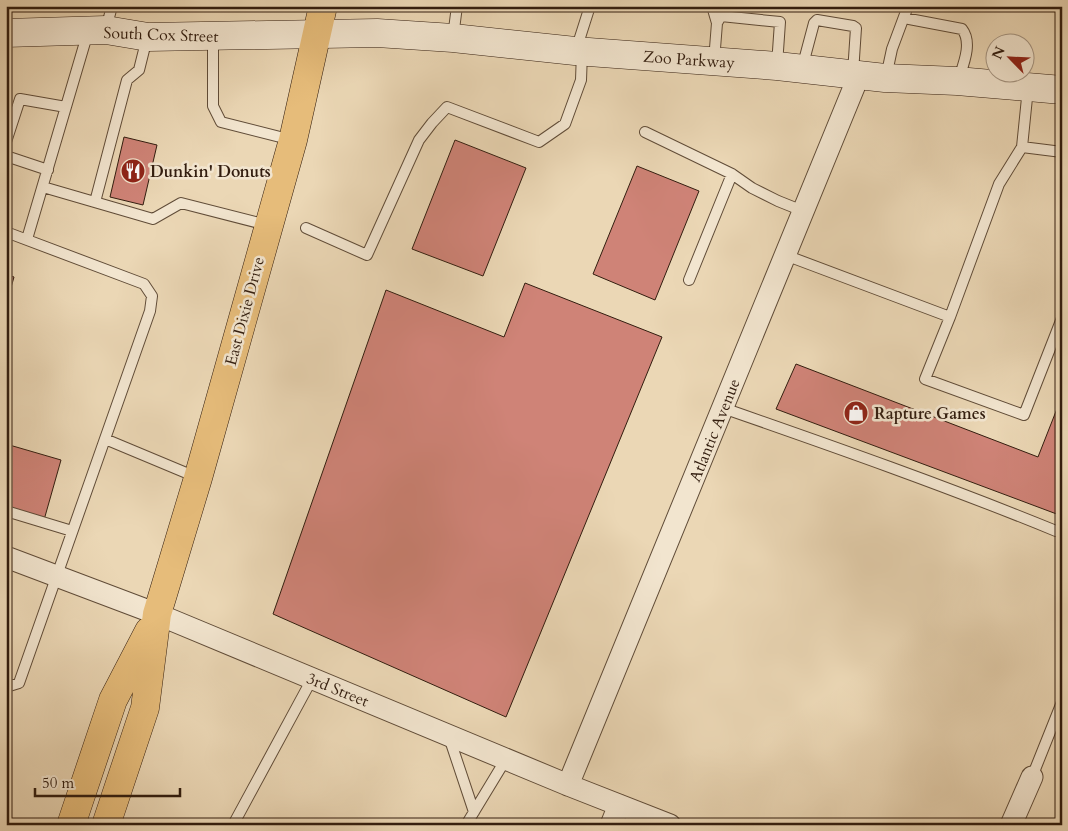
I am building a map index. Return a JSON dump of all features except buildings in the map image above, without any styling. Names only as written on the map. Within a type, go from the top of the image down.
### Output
[{"type":"main road","name":"East Dixie Drive","points":[[106,825],[145,708],[157,614],[198,478],[292,140],[323,6]]},
{"type":"main road","name":"South Cox Street","points":[[6,33],[102,23],[148,37],[317,34]]},
{"type":"main road","name":"Zoo Parkway","points":[[317,34],[377,33],[453,38],[579,51],[789,67],[866,76],[1062,90]]},
{"type":"main road","name":"East Dixie Drive","points":[[71,825],[113,700],[157,614]]},
{"type":"street","name":"Atlantic Avenue","points":[[568,785],[803,211],[866,76]]},
{"type":"street","name":"3rd Street","points":[[6,557],[157,614],[568,785],[670,825]]},
{"type":"street","points":[[1011,825],[1032,777]]},
{"type":"street","points":[[611,825],[619,805]]},
{"type":"lane","points":[[453,38],[457,6]]},
{"type":"lane","points":[[306,228],[367,255],[419,140],[447,107],[539,142],[564,124],[581,80],[579,51],[590,6]]},
{"type":"lane","points":[[712,6],[717,23],[714,61]]},
{"type":"lane","points":[[866,76],[892,49],[908,6]]},
{"type":"lane","points":[[717,23],[721,16],[780,22],[789,67]]},
{"type":"lane","points":[[904,18],[962,28],[966,34],[966,48],[964,62],[957,82]]},
{"type":"lane","points":[[789,67],[817,20],[856,28],[866,76]]},
{"type":"lane","points":[[26,239],[66,107],[102,23]]},
{"type":"lane","points":[[213,36],[213,106],[221,122],[292,140]]},
{"type":"lane","points":[[95,202],[127,80],[139,70],[148,37]]},
{"type":"lane","points":[[1028,88],[1022,147],[999,184],[925,379],[1024,414],[1062,318]]},
{"type":"lane","points":[[6,142],[20,98],[66,107]]},
{"type":"lane","points":[[645,132],[732,174],[752,188],[778,201],[803,211]]},
{"type":"lane","points":[[1022,147],[1062,152]]},
{"type":"lane","points":[[6,156],[48,170]]},
{"type":"lane","points":[[690,280],[732,174]]},
{"type":"lane","points":[[43,187],[153,219],[181,203],[268,225]]},
{"type":"lane","points":[[6,232],[144,284],[152,296],[150,311],[19,683],[6,687]]},
{"type":"lane","points":[[785,255],[950,317]]},
{"type":"lane","points":[[723,408],[869,458],[968,494],[1056,531],[1062,531]]},
{"type":"lane","points":[[105,439],[198,478]]},
{"type":"lane","points":[[6,511],[72,531]]},
{"type":"lane","points":[[233,825],[312,679]]},
{"type":"lane","points":[[1032,777],[1062,702]]},
{"type":"lane","points":[[448,735],[474,812]]},
{"type":"lane","points":[[466,825],[506,759]]},
{"type":"place","name":"Dunkin' Donuts","points":[[133,171]]},
{"type":"place","name":"Rapture Games","points":[[856,413]]}]
